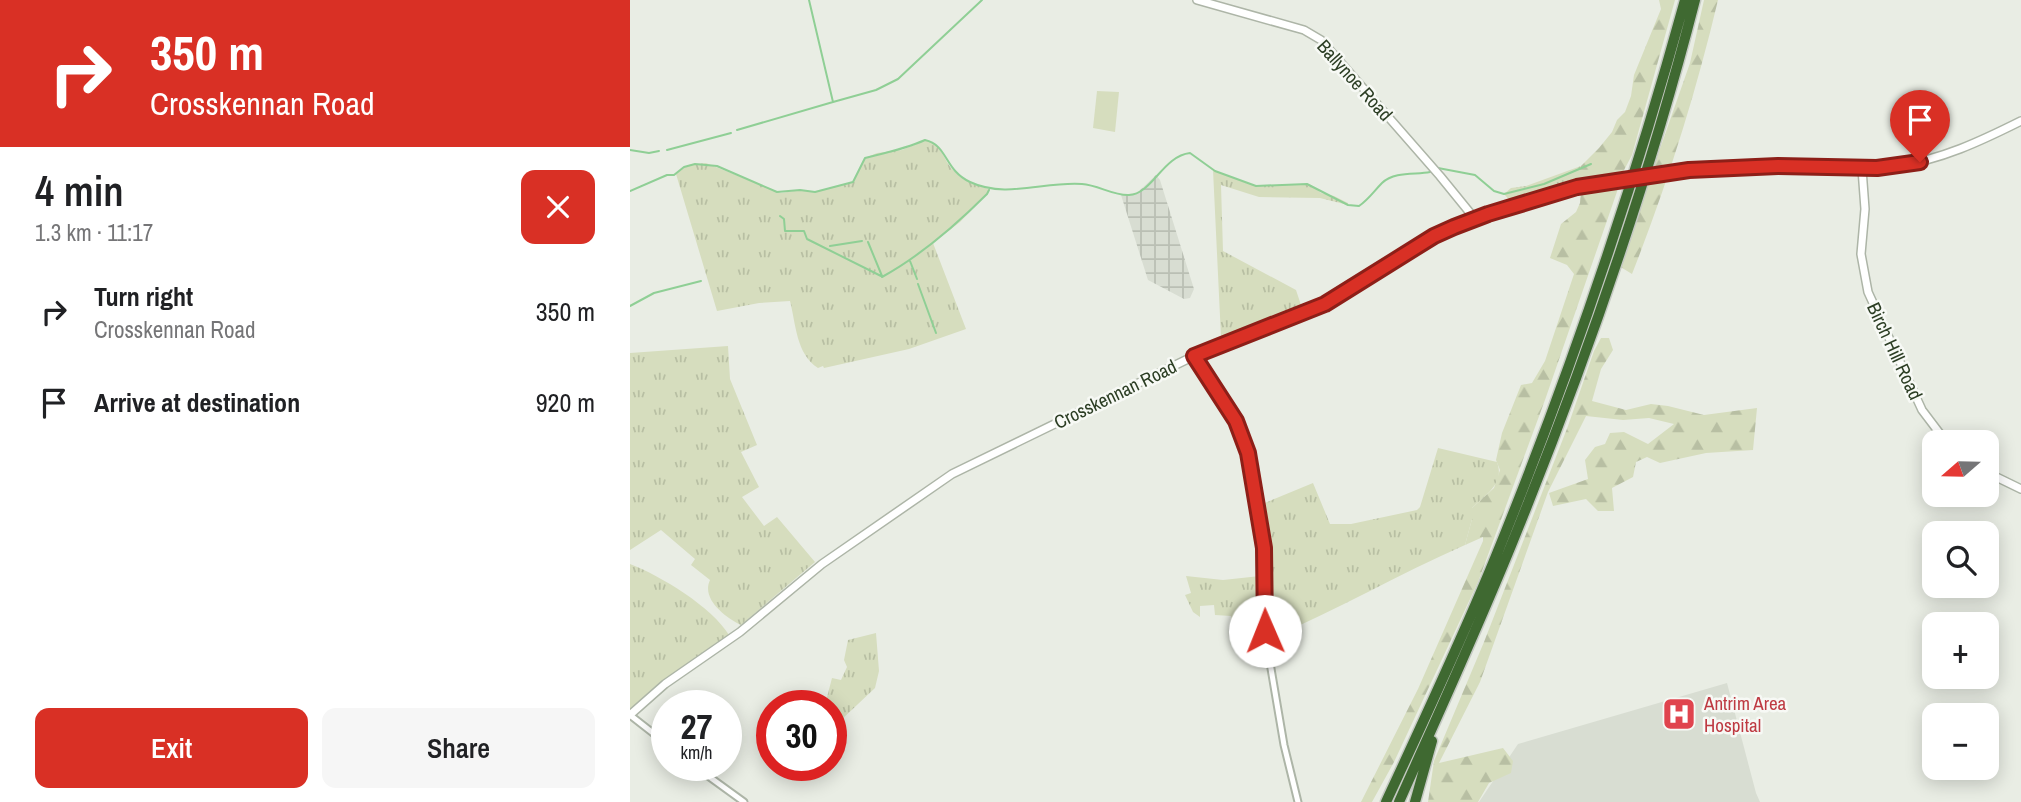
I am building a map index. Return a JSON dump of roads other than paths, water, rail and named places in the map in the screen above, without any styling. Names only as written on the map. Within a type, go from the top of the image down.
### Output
[{"type":"highway","points":[[1386,802],[1495,559],[1567,372],[1640,155],[1685,0]]},
{"type":"highway","points":[[1399,802],[1519,527],[1594,328],[1646,171],[1695,0]]},
{"type":"highway","points":[[1415,802],[1439,713]]},
{"type":"street","name":"Ballynoe Road","points":[[1198,0],[1304,30],[1321,40],[1475,219]]},
{"type":"street","name":"Crosskennan Road","points":[[630,715],[665,684],[740,632],[822,564],[934,485],[969,465],[1194,356],[1325,304],[1434,236],[1475,219],[1577,187],[1672,172],[1764,166],[1862,169],[1897,166],[1937,157],[1989,137],[2021,121]]},
{"type":"street","name":"Birch Hill Road","points":[[1862,169],[1865,209],[1861,254],[1868,292],[1923,410],[1938,430]]},
{"type":"street","points":[[1194,356],[1236,421],[1248,453],[1264,548],[1268,651],[1284,745],[1298,802]]},
{"type":"street","points":[[1999,478],[2021,489]]},
{"type":"street","points":[[630,715],[651,731]]},
{"type":"street","points":[[715,781],[744,802]]},
{"type":"waterway","points":[[809,0],[833,102],[876,90],[898,79],[982,0]]},
{"type":"waterway","points":[[737,130],[833,102]]},
{"type":"waterway","points":[[667,150],[731,133]]},
{"type":"waterway","points":[[630,191],[667,175],[674,175],[684,167],[695,164],[717,166],[777,192],[815,192],[853,182],[865,158],[925,140],[938,147],[962,177],[984,187],[997,189],[1082,184],[1129,195],[1144,188],[1172,161],[1190,153],[1215,171],[1256,186],[1307,184],[1348,205],[1359,206],[1387,179],[1430,172]]},
{"type":"waterway","points":[[630,150],[649,153],[659,151]]},
{"type":"waterway","points":[[1438,168],[1475,175],[1494,191],[1504,194],[1544,184],[1591,164]]},
{"type":"waterway","points":[[882,277],[938,239],[989,190]]},
{"type":"waterway","points":[[780,216],[784,219],[785,231],[804,231],[807,239],[881,276]]},
{"type":"waterway","points":[[830,246],[862,241]]},
{"type":"waterway","points":[[868,242],[882,276]]},
{"type":"waterway","points":[[910,261],[917,279]]},
{"type":"waterway","points":[[630,306],[654,293],[701,281]]},
{"type":"waterway","points":[[918,284],[936,333]]},
{"type":"place","name":"Antrim Area Hospital","points":[[1679,714]]}]
